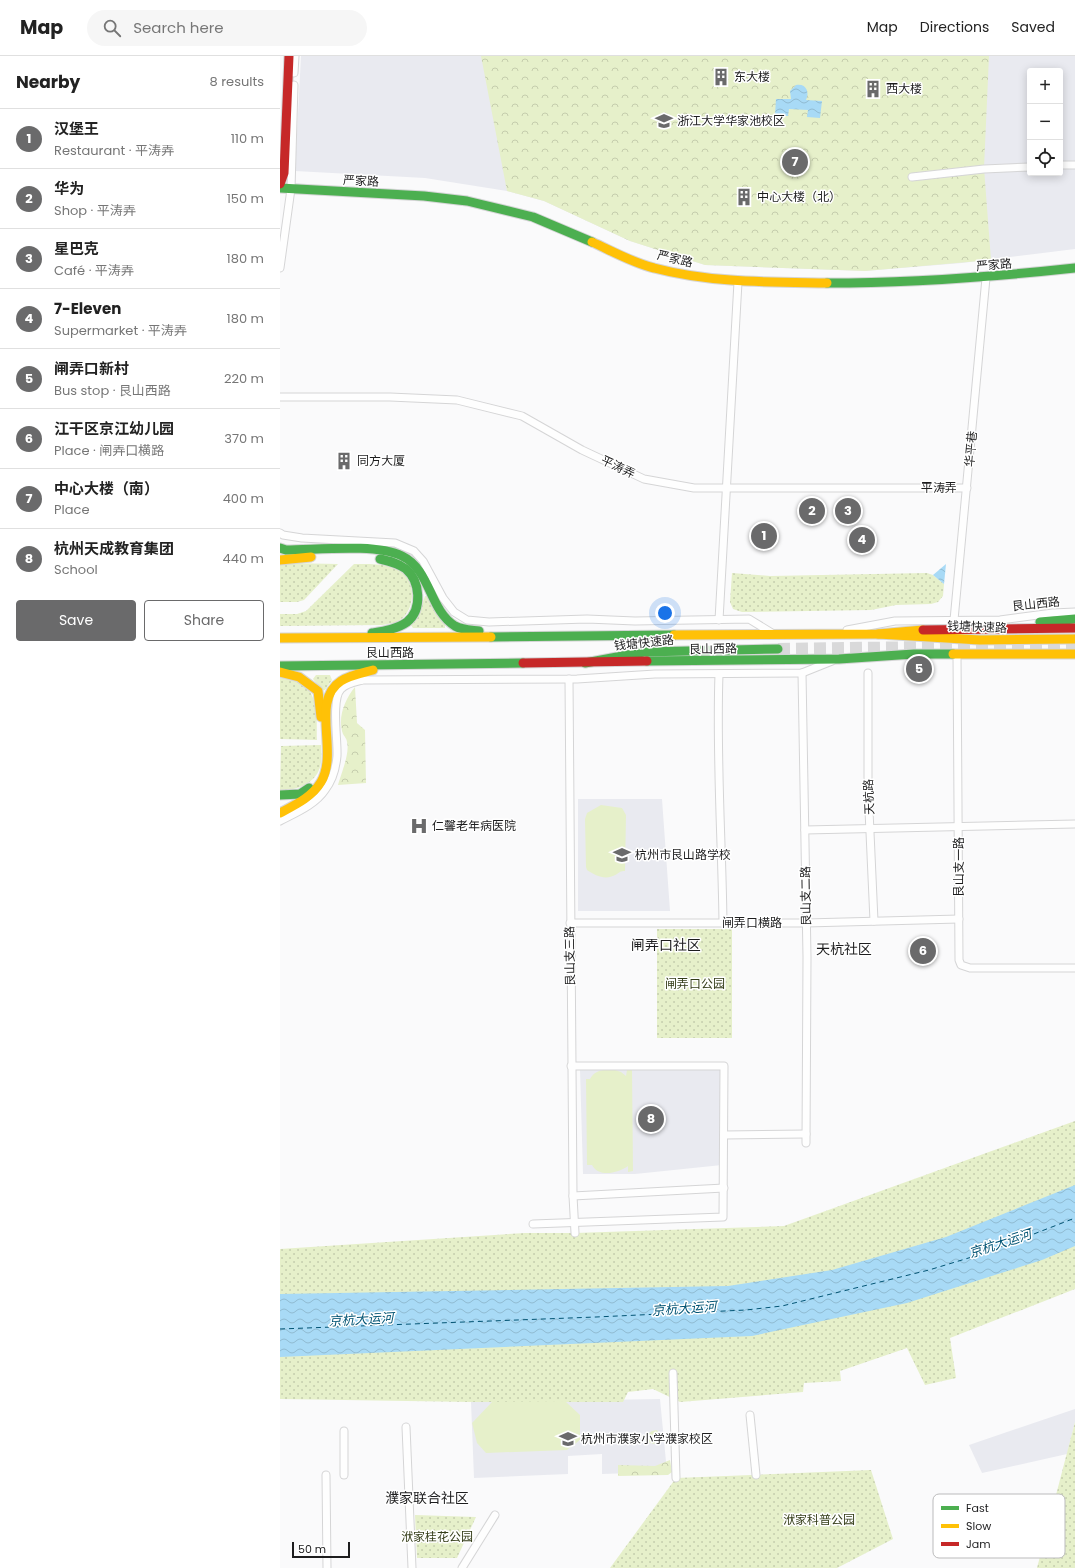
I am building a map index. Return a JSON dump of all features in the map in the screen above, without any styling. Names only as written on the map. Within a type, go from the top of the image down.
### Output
[{"type":"main road","points":[[280,184],[284,173],[288,56]]},
{"type":"main road","points":[[280,167],[288,56]]},
{"type":"main road","name":"严家路","points":[[280,188],[424,196],[475,202],[533,217],[654,268],[692,276],[738,282],[869,283],[986,278],[1075,268]]},
{"type":"main road","points":[[280,548],[286,550],[371,550],[401,556],[421,572],[437,604],[455,626],[497,636]]},
{"type":"main road","points":[[280,560],[298,557],[371,557],[402,565],[411,573],[418,586],[418,602],[412,617],[400,626],[354,637]]},
{"type":"main road","points":[[1006,627],[1052,620],[1075,619]]},
{"type":"main road","name":"艮山西路","points":[[280,638],[772,633],[878,634],[917,630],[1006,627],[1075,628]]},
{"type":"main road","name":"钱塘快速路","points":[[878,634],[980,640],[1075,639]]},
{"type":"main road","name":"钱塘快速路","points":[[585,663],[644,652],[778,649]]},
{"type":"main road","name":"艮山西路","points":[[280,666],[839,659],[914,654],[1075,654]]},
{"type":"main road","points":[[280,813],[316,790],[324,778],[329,764],[327,707],[329,693],[336,684],[355,674],[402,665]]},
{"type":"main road","points":[[280,672],[299,677],[318,691],[321,708],[322,763],[319,776],[312,786],[300,794],[280,795]]},
{"type":"street","points":[[280,268],[291,189],[295,56]]},
{"type":"street","points":[[1063,165],[1075,165]]},
{"type":"street","points":[[912,177],[984,168],[1027,167]]},
{"type":"street","name":"华平巷","points":[[954,620],[986,278]]},
{"type":"street","points":[[718,620],[738,282]]},
{"type":"street","name":"平涛弄","points":[[280,397],[390,397],[457,400],[522,416],[582,450],[644,479],[694,488],[967,488]]},
{"type":"street","points":[[280,533],[283,535],[302,538],[395,544],[414,551],[423,561],[443,598],[454,612],[468,620],[489,622],[587,619],[749,619],[772,633]]},
{"type":"street","name":"艮山西路","points":[[833,633],[895,621],[1000,620],[1053,613],[1075,612]]},
{"type":"street","name":"艮山支一路","points":[[957,654],[959,960],[961,965],[970,968],[1075,968]]},
{"type":"street","points":[[280,821],[309,806],[325,791],[333,774],[337,756],[336,702],[339,690],[350,683],[363,680],[569,679],[654,674],[802,673],[839,659]]},
{"type":"street","name":"艮山支二路","points":[[802,673],[806,922],[806,1143]]},
{"type":"street","name":"天杭路","points":[[868,673],[870,828],[874,921]]},
{"type":"street","points":[[719,674],[718,771],[722,827],[723,923]]},
{"type":"street","name":"艮山支三路","points":[[569,679],[571,1066],[575,1233]]},
{"type":"street","points":[[805,830],[1075,824]]},
{"type":"street","name":"闸弄口横路","points":[[570,923],[959,920]]},
{"type":"street","points":[[533,1224],[574,1224],[723,1217],[724,1066],[571,1066]]},
{"type":"street","points":[[724,1135],[806,1134]]},
{"type":"street","points":[[573,1196],[724,1188]]},
{"type":"street","points":[[673,1373],[676,1478]]},
{"type":"street","points":[[750,1415],[756,1475]]},
{"type":"street","points":[[406,1427],[412,1568]]},
{"type":"street","points":[[344,1431],[344,1475]]},
{"type":"street","points":[[326,1475],[327,1568]]},
{"type":"street","points":[[462,1568],[495,1515]]},
{"type":"shaded area","name":"浙江大学华家池校区","points":[[301,56],[1075,56],[1075,249],[962,263],[865,271],[705,265],[630,241],[544,201],[507,191],[425,178],[295,171]]},
{"type":"shaded area","name":"杭州市艮山路学校","points":[[578,799],[662,799],[670,911],[578,911]]},
{"type":"shaded area","points":[[580,1069],[720,1069],[722,1165],[635,1174],[583,1174]]},
{"type":"shaded area","name":"杭州市濮家小学濮家校区","points":[[660,1399],[667,1472],[602,1474],[602,1454],[568,1456],[568,1474],[474,1478],[471,1402]]},
{"type":"shaded area","points":[[1075,1409],[1075,1422],[1067,1454],[982,1473],[969,1445]]},
{"type":"green space","name":"浙江大学华家池校区","points":[[481,56],[989,56],[984,168],[991,260],[865,271],[705,265],[630,241],[544,201],[507,191]]},
{"type":"green space","points":[[287,563],[338,564],[304,600],[297,602],[280,602],[280,565]]},
{"type":"green space","points":[[354,564],[376,564],[392,567],[404,574],[409,581],[412,597],[411,605],[402,619],[394,623],[382,625],[280,626],[280,614],[297,614],[306,611]]},
{"type":"green space","points":[[732,573],[770,576],[927,573],[933,575],[944,584],[943,596],[938,602],[931,604],[896,605],[871,610],[742,612],[733,609],[730,602]]},
{"type":"green space","points":[[425,596],[429,597],[445,622],[445,628],[413,628],[410,624],[419,614]]},
{"type":"green space","points":[[316,675],[330,675],[332,680],[325,690],[322,690],[313,679]]},
{"type":"green space","points":[[280,677],[293,679],[309,690],[316,707],[317,740],[280,739]]},
{"type":"green space","points":[[355,687],[357,723],[365,730],[366,783],[338,785],[348,747],[347,740],[341,728],[343,709],[348,697]]},
{"type":"green space","points":[[321,745],[319,769],[312,780],[294,789],[280,790],[281,746]]},
{"type":"green space","points":[[601,805],[622,808],[626,815],[625,871],[621,871],[609,877],[598,876],[587,870],[586,867],[585,819],[587,813]]},
{"type":"green space","name":"闸弄口公园","points":[[657,929],[732,929],[732,1038],[657,1038]]},
{"type":"green space","points":[[612,1069],[621,1072],[626,1076],[627,1070],[632,1069],[633,1171],[628,1172],[628,1166],[619,1171],[604,1173],[599,1172],[592,1165],[587,1165],[586,1079],[590,1079],[599,1071]]},
{"type":"green space","points":[[1075,1121],[1075,1289],[950,1338],[956,1378],[925,1385],[907,1348],[840,1371],[841,1381],[804,1383],[803,1392],[680,1402],[653,1389],[628,1392],[623,1402],[471,1402],[280,1399],[280,1249],[525,1233],[575,1233],[784,1226]]},
{"type":"green space","points":[[565,1401],[580,1415],[580,1440],[567,1450],[486,1453],[477,1443],[472,1423],[492,1402]]},
{"type":"green space","points":[[1075,1422],[1075,1568],[1037,1568],[1040,1558],[1065,1558],[1065,1494],[1056,1494]]},
{"type":"green space","points":[[657,1430],[660,1437],[654,1444],[647,1442],[643,1438],[652,1431]]},
{"type":"green space","points":[[670,1460],[672,1472],[668,1475],[618,1476],[618,1465],[655,1466]]},
{"type":"green space","name":"洑家科普公园","points":[[871,1470],[893,1539],[837,1568],[610,1568],[676,1478]]},
{"type":"green space","name":"洑家桂花公园","points":[[415,1515],[476,1517],[457,1558],[417,1558]]},
{"type":"water","points":[[796,85],[802,85],[805,87],[808,94],[806,100],[822,101],[820,118],[807,117],[808,110],[789,109],[788,116],[775,115],[776,99],[791,99],[790,91]]},
{"type":"water","points":[[946,564],[944,584],[933,575]]},
{"type":"water","name":"京杭大运河","points":[[1075,1185],[1075,1246],[1042,1260],[907,1303],[752,1336],[280,1357],[280,1294],[728,1286],[832,1270],[946,1237]]},
{"type":"ferry route","points":[[280,1329],[596,1317],[746,1310],[782,1306],[929,1270],[985,1253],[1075,1218]]},
{"type":"tunnel","points":[[778,649],[1075,645]]},
{"type":"traffic: fast","points":[[280,188],[424,196],[467,201],[533,217],[592,242]]},
{"type":"traffic: fast","points":[[827,283],[951,279],[1075,268]]},
{"type":"traffic: fast","points":[[280,548],[286,550],[361,548],[390,552],[402,556],[412,562],[419,571],[425,580],[434,601],[446,619],[455,626],[479,631]]},
{"type":"traffic: fast","points":[[372,633],[395,628],[407,622],[416,610],[418,595],[417,588],[411,574],[406,569],[390,561],[380,559]]},
{"type":"traffic: fast","points":[[1040,622],[1075,619]]},
{"type":"traffic: fast","points":[[491,637],[674,635]]},
{"type":"traffic: fast","points":[[585,663],[644,652],[778,649]]},
{"type":"traffic: fast","points":[[647,661],[839,659],[914,654],[953,654]]},
{"type":"traffic: fast","points":[[280,666],[523,663]]},
{"type":"traffic: fast","points":[[280,795],[300,794],[309,788]]},
{"type":"traffic: slow","points":[[592,242],[638,263],[697,277],[740,281],[827,283]]},
{"type":"traffic: slow","points":[[280,560],[311,557]]},
{"type":"traffic: slow","points":[[674,635],[878,634],[923,630]]},
{"type":"traffic: slow","points":[[878,634],[980,640],[1075,639]]},
{"type":"traffic: slow","points":[[280,638],[491,637]]},
{"type":"traffic: slow","points":[[953,654],[1075,654]]},
{"type":"traffic: slow","points":[[280,813],[308,796],[321,782],[326,770],[327,701],[332,690],[345,679],[356,674],[373,670]]},
{"type":"traffic: slow","points":[[280,672],[299,677],[318,691],[321,717]]},
{"type":"traffic: jam","points":[[280,184],[284,173],[289,56]]},
{"type":"traffic: jam","points":[[923,630],[1075,628]]},
{"type":"traffic: jam","points":[[523,663],[647,661]]},
{"type":"place","name":"东大楼","points":[[721,77]]},
{"type":"place","name":"西大楼","points":[[873,89]]},
{"type":"place","name":"浙江大学华家池校区","points":[[664,121]]},
{"type":"place","name":"中心大楼（南）","points":[[795,162]]},
{"type":"place","name":"中心大楼（北）","points":[[744,197]]},
{"type":"place","name":"同方大厦","points":[[344,461]]},
{"type":"place","name":"华为","points":[[812,511]]},
{"type":"place","name":"星巴克","points":[[848,511]]},
{"type":"place","name":"汉堡王","points":[[764,536]]},
{"type":"place","name":"7-Eleven","points":[[862,540]]},
{"type":"place","name":"闸弄口新村","points":[[919,669]]},
{"type":"place","name":"仁馨老年病医院","points":[[419,826]]},
{"type":"place","name":"杭州市艮山路学校","points":[[622,855]]},
{"type":"place","name":"江干区京江幼儿园","points":[[923,951]]},
{"type":"place","name":"杭州天成教育集团","points":[[651,1119]]},
{"type":"place","name":"杭州市濮家小学濮家校区","points":[[568,1439]]},
{"type":"district","name":"闸弄口社区","points":[[666,945]]},
{"type":"district","name":"天杭社区","points":[[844,949]]},
{"type":"district","name":"濮家联合社区","points":[[427,1498]]}]
